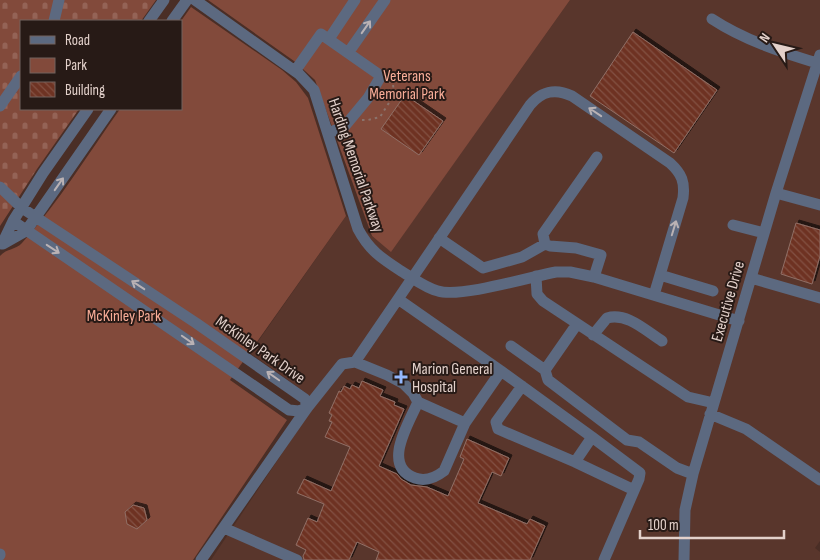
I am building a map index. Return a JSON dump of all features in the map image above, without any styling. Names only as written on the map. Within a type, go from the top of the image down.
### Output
[{"type":"street","points":[[54,20],[59,0]]},
{"type":"street","points":[[150,20],[164,0]]},
{"type":"street","points":[[173,20],[187,0]]},
{"type":"street","name":"Harding Memorial Parkway","points":[[195,0],[295,70],[314,90],[358,229],[378,256],[412,278],[440,292],[452,293],[556,272],[570,272],[594,277],[739,321]]},
{"type":"street","points":[[328,39],[355,0]]},
{"type":"street","points":[[348,54],[385,0]]},
{"type":"street","points":[[712,18],[769,48],[819,59]]},
{"type":"street","points":[[295,70],[321,34],[381,76],[368,98],[344,127],[328,134]]},
{"type":"street","name":"Executive Drive","points":[[684,560],[685,510],[694,474],[776,193],[819,59]]},
{"type":"street","points":[[0,106],[20,77]]},
{"type":"street","points":[[355,362],[530,105],[544,93],[554,91],[572,96],[678,170],[683,178],[683,198],[654,295]]},
{"type":"street","points":[[1,245],[13,221],[43,172],[87,110]]},
{"type":"street","points":[[1,245],[26,231],[110,110]]},
{"type":"street","points":[[545,244],[543,234],[597,157]]},
{"type":"street","name":"McKinley Park Drive","points":[[0,187],[22,208],[196,323],[305,399],[307,408],[299,411],[289,410],[13,221]]},
{"type":"street","points":[[776,193],[820,205]]},
{"type":"street","points":[[733,225],[764,233]]},
{"type":"street","points":[[439,238],[483,268],[522,257],[545,244],[576,248],[601,255],[594,277]]},
{"type":"street","points":[[660,275],[713,291]]},
{"type":"street","points":[[536,276],[537,294],[543,301],[688,397],[712,408],[746,429],[820,480]]},
{"type":"street","points":[[751,278],[820,298]]},
{"type":"street","points":[[398,299],[522,386],[640,473],[604,560]]},
{"type":"street","points":[[593,334],[606,318],[619,316],[662,341]]},
{"type":"street","points":[[577,324],[545,370],[545,377],[627,440],[639,442],[677,468],[694,474]]},
{"type":"street","points":[[511,346],[545,370]]},
{"type":"street","points":[[201,560],[307,408],[342,364],[355,362],[370,367],[404,384],[414,393],[418,402],[465,423]]},
{"type":"street","points":[[418,402],[398,452],[398,460],[401,468],[407,474],[422,480],[437,476],[444,470],[465,423],[500,371]]},
{"type":"street","points":[[522,386],[496,422],[498,429],[634,490]]},
{"type":"street","points":[[575,462],[592,437]]},
{"type":"street","points":[[224,528],[297,560]]},
{"type":"path","points":[[350,119],[368,120],[380,117],[394,95],[393,84],[381,76]]},
{"type":"shaded area","points":[[570,0],[820,0],[820,541],[815,548],[820,552],[820,560],[211,560],[317,401],[250,353],[346,216],[391,251]]},
{"type":"green space","points":[[0,0],[156,0],[142,20],[20,20],[20,110],[78,110],[0,226]]},
{"type":"green space","name":"Veterans Memorial Park","points":[[208,0],[570,0],[391,252],[372,236],[315,80],[294,61]]},
{"type":"green space","name":"McKinley Park","points":[[191,7],[282,70],[296,82],[308,98],[346,216],[230,380],[287,420],[193,560],[0,560],[0,256],[20,245],[36,227],[119,110],[182,110],[182,20]]},
{"type":"building","points":[[633,32],[717,90],[674,153],[590,96]]},
{"type":"building","points":[[405,95],[443,121],[419,155],[381,129]]},
{"type":"building","points":[[796,223],[820,230],[820,256],[812,284],[781,274]]},
{"type":"building","points":[[362,381],[383,390],[380,396],[395,402],[394,405],[404,409],[379,466],[397,474],[411,485],[427,487],[448,496],[464,459],[460,457],[467,439],[509,458],[501,476],[492,472],[478,503],[527,524],[530,519],[545,526],[530,560],[376,560],[379,552],[357,542],[349,560],[304,560],[303,556],[306,550],[296,545],[308,518],[317,522],[324,504],[297,493],[304,479],[331,491],[350,447],[325,437],[332,422],[329,421],[332,415],[329,413],[339,391],[341,392],[344,386],[350,389],[352,385],[359,388]]},
{"type":"building","points":[[133,505],[144,508],[147,520],[137,529],[127,524],[125,512]]},
{"type":"place","name":"Marion General Hospital","points":[[401,377]]}]
